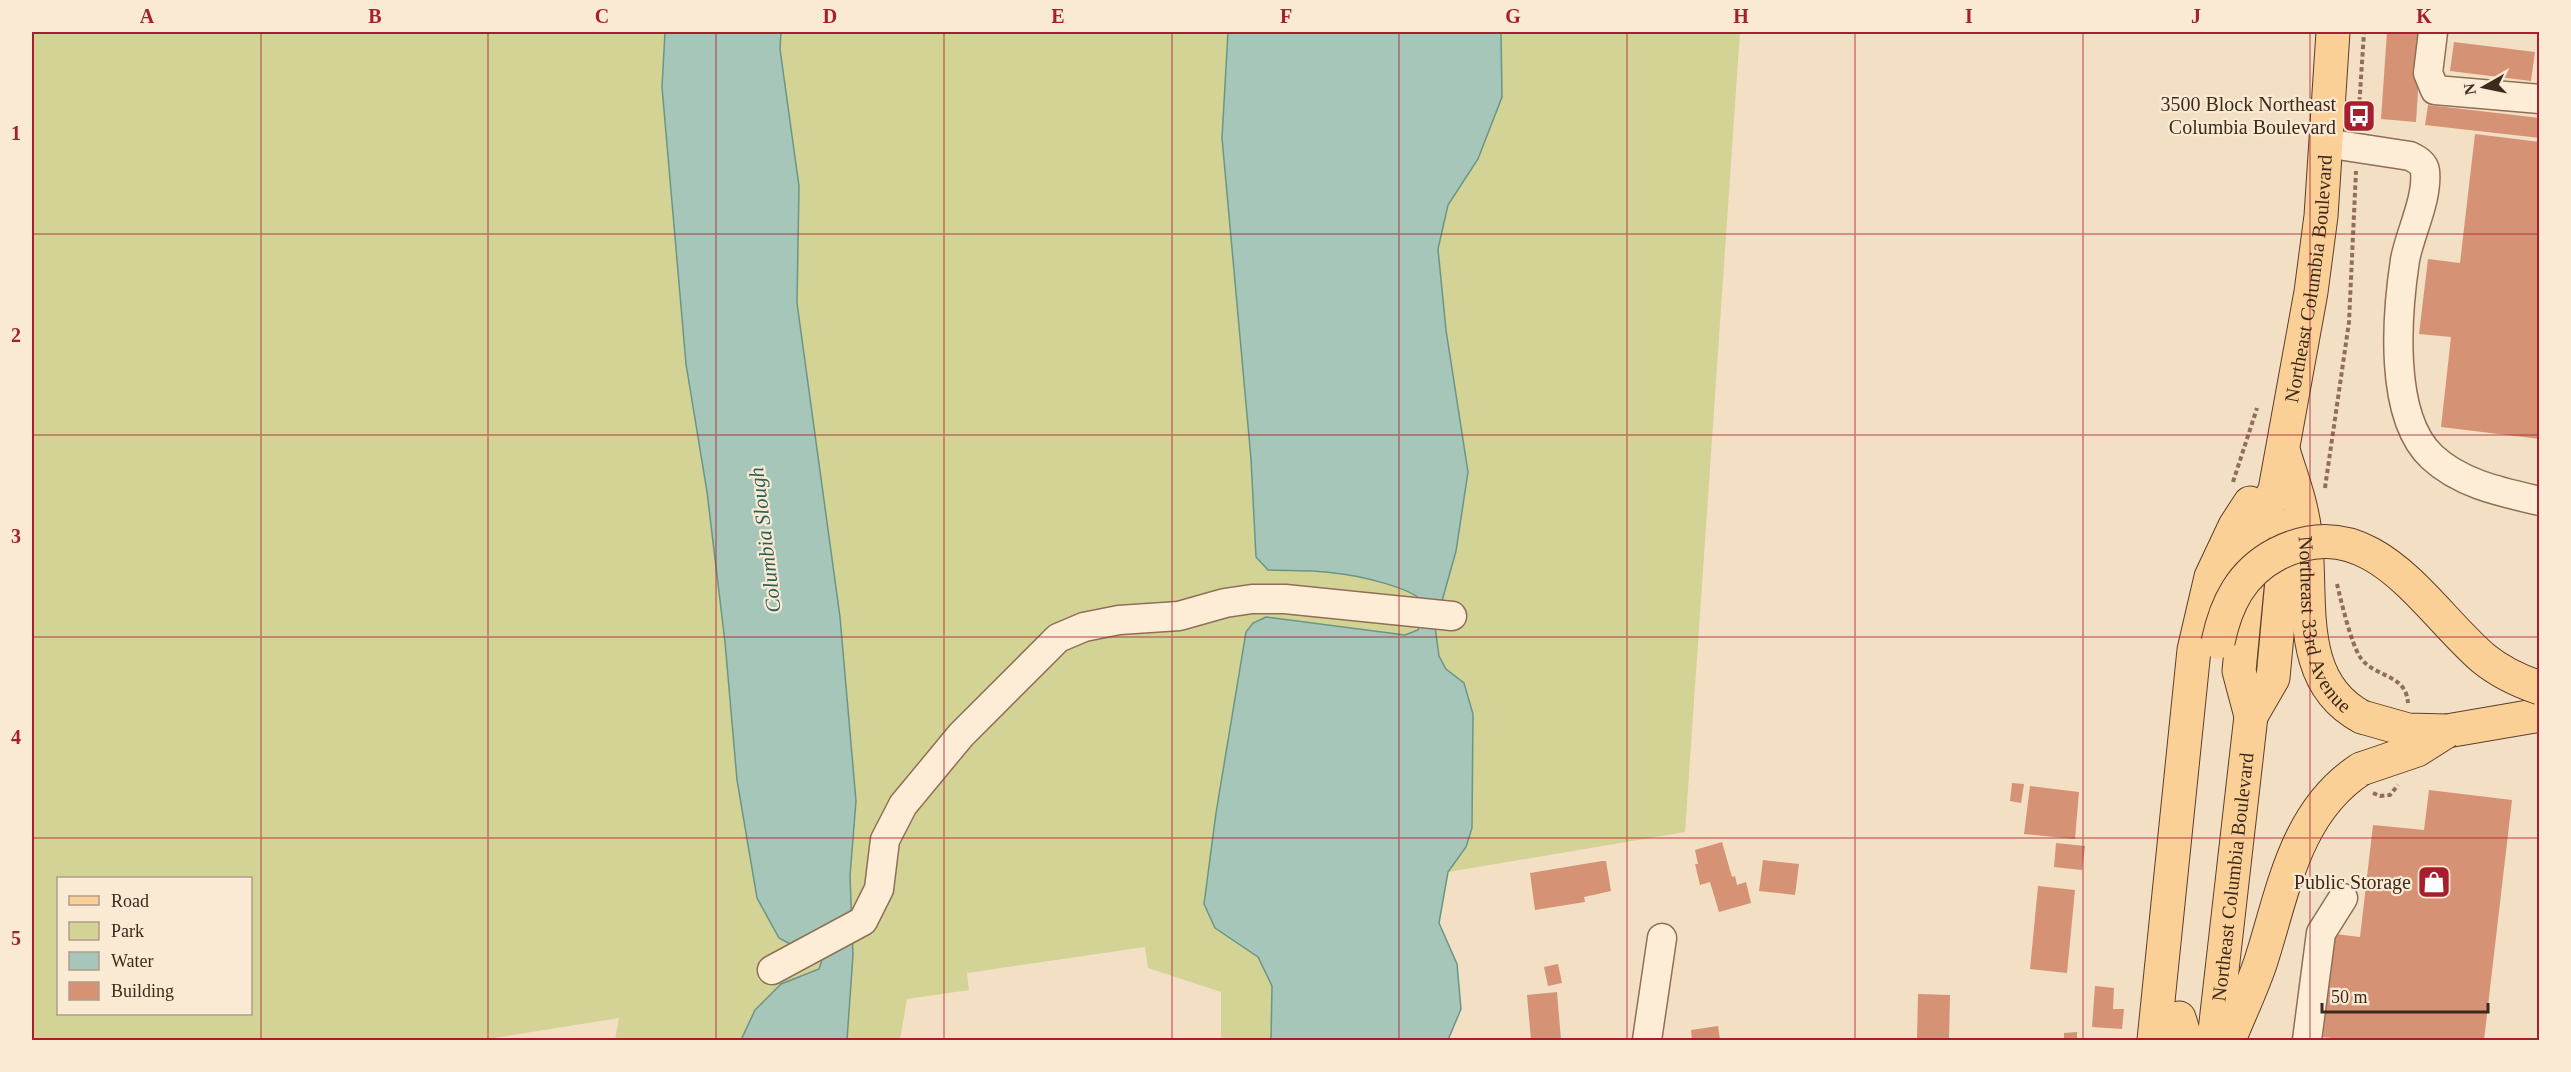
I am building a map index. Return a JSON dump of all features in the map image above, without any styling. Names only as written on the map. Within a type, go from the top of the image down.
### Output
[{"type":"main road","name":"Northeast Columbia Boulevard","points":[[2214,1041],[2251,716],[2272,678],[2286,537],[2275,490],[2316,255],[2341,144],[2333,32]]},
{"type":"main road","name":"Northeast 33rd Avenue","points":[[2283,451],[2301,509],[2306,535],[2312,642],[2323,680],[2333,696],[2347,709],[2362,717],[2408,730],[2447,731],[2540,715]]},
{"type":"main road","points":[[2154,1041],[2194,650],[2200,619],[2211,577],[2235,526],[2283,451]]},
{"type":"main road","points":[[2180,1033],[2218,642],[2228,607],[2247,576],[2262,563],[2289,548],[2312,543],[2342,544],[2374,555],[2412,583],[2484,658],[2502,672],[2540,688]]},
{"type":"main road","points":[[2229,1041],[2260,963],[2277,903],[2302,837],[2317,810],[2339,786],[2361,769],[2417,750],[2447,731]]},
{"type":"street","points":[[2433,32],[2428,73],[2435,90],[2540,99]]},
{"type":"street","points":[[2341,144],[2410,156],[2420,161],[2425,170],[2420,212],[2406,258],[2398,338],[2407,412],[2416,435],[2431,456],[2463,479],[2507,494],[2540,501]]},
{"type":"street","points":[[772,970],[863,921],[875,899],[885,840],[903,805],[968,727],[1058,638],[1084,627],[1119,620],[1179,616],[1225,603],[1252,599],[1285,599],[1452,616]]},
{"type":"street","points":[[2307,1041],[2321,933],[2343,898]]},
{"type":"street","points":[[1647,1041],[1662,938]]},
{"type":"path","points":[[2331,438],[2349,322],[2341,144],[2364,32]]},
{"type":"path","points":[[2336,582],[2360,658],[2370,667],[2396,679],[2403,686],[2408,695],[2409,708]]},
{"type":"green space","points":[[32,32],[665,32],[662,87],[686,364],[707,492],[725,642],[737,780],[753,872],[779,938],[812,942],[822,960],[819,969],[780,984],[755,1010],[741,1040],[615,1040],[619,1018],[482,1040],[32,1040]]},
{"type":"green space","points":[[781,32],[1228,32],[1222,138],[1251,459],[1256,557],[1268,570],[1326,572],[1369,579],[1409,592],[1425,604],[1418,630],[1405,635],[1266,617],[1215,928],[1258,957],[1272,986],[1271,1040],[1221,1040],[1221,992],[1148,968],[1145,947],[967,973],[969,990],[907,999],[900,1040],[847,1040],[853,955],[850,876],[856,801],[840,617],[797,303],[799,186],[780,49]]},
{"type":"green space","points":[[1501,32],[1740,32],[1685,832],[1448,872],[1466,847],[1472,828],[1473,714],[1465,683],[1446,669],[1439,656],[1435,626],[1446,330],[1438,249],[1448,205],[1478,159],[1502,97]]},
{"type":"water","name":"Columbia Slough","points":[[665,32],[781,32],[780,49],[799,186],[797,303],[840,617],[856,801],[850,876],[853,955],[847,1040],[741,1040],[755,1010],[781,984],[819,969],[822,960],[812,942],[790,944],[779,938],[757,898],[737,780],[725,642],[707,492],[686,364],[662,87]]},
{"type":"water","points":[[1228,32],[1501,32],[1502,97],[1478,159],[1448,205],[1438,249],[1446,330],[1468,472],[1456,551],[1435,626],[1439,656],[1446,669],[1464,683],[1473,714],[1472,828],[1466,847],[1448,872],[1439,923],[1457,964],[1461,1009],[1448,1040],[1271,1040],[1272,986],[1258,957],[1215,928],[1204,904],[1216,813],[1246,632],[1253,623],[1266,617],[1405,635],[1418,630],[1425,604],[1409,592],[1369,579],[1326,572],[1268,570],[1256,557],[1251,459],[1222,138]]},
{"type":"building","points":[[2387,32],[2422,32],[2416,122],[2381,119]]},
{"type":"building","points":[[2454,42],[2535,52],[2531,81],[2450,71]]},
{"type":"building","points":[[2428,105],[2540,118],[2540,138],[2425,125]]},
{"type":"building","points":[[2475,134],[2540,142],[2540,439],[2441,427],[2451,337],[2419,334],[2428,259],[2460,263]]},
{"type":"building","points":[[2012,783],[2024,784],[2021,803],[2010,801]]},
{"type":"building","points":[[2030,786],[2079,792],[2075,839],[2024,834]]},
{"type":"building","name":"Public Storage","points":[[2429,790],[2512,800],[2484,1040],[2348,1040],[2323,1037],[2335,934],[2360,937],[2373,825],[2424,830]]},
{"type":"building","points":[[1722,842],[1732,877],[1735,876],[1737,885],[1746,882],[1751,903],[1719,912],[1710,882],[1700,885],[1695,864],[1698,864],[1695,850]]},
{"type":"building","points":[[2056,843],[2085,846],[2082,870],[2054,867]]},
{"type":"building","points":[[1763,860],[1799,864],[1795,895],[1759,891]]},
{"type":"building","points":[[1606,861],[1611,891],[1584,897],[1585,902],[1535,910],[1530,873]]},
{"type":"building","points":[[2038,886],[2075,890],[2067,973],[2030,969]]},
{"type":"building","points":[[1558,964],[1562,983],[1548,986],[1544,967]]},
{"type":"building","points":[[2095,986],[2114,988],[2113,1009],[2124,1009],[2122,1029],[2092,1027]]},
{"type":"building","points":[[1557,992],[1561,1040],[1531,1040],[1527,995]]},
{"type":"building","points":[[1918,994],[1950,995],[1949,1040],[1917,1040]]},
{"type":"building","points":[[1718,1026],[1720,1040],[1692,1040],[1691,1030]]},
{"type":"building","points":[[2077,1032],[2077,1040],[2064,1040],[2064,1033]]},
{"type":"place","name":"3500 Block Northeast Columbia Boulevard","points":[[2359,116]]},
{"type":"place","name":"Public Storage","points":[[2434,882]]}]
